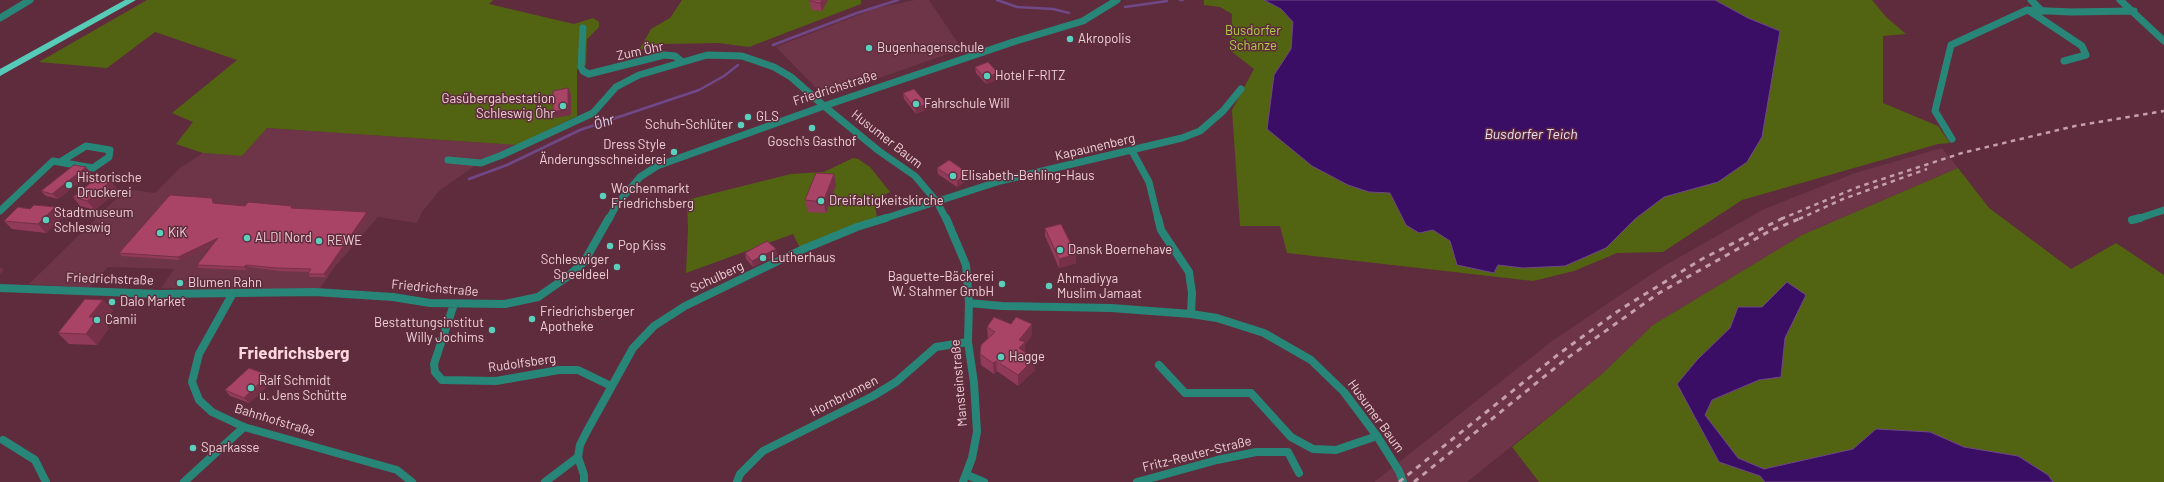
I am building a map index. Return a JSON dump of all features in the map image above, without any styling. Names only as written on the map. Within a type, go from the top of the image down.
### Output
[{"type":"highway","points":[[0,65],[120,0]]},
{"type":"highway","points":[[0,73],[132,0]]},
{"type":"street","points":[[0,18],[30,0]]},
{"type":"street","name":"Friedrichstraße","points":[[0,288],[160,294],[315,292],[393,297],[454,304],[505,304],[538,297],[567,277],[584,262],[617,204],[646,173],[657,166],[824,106],[1092,17],[1117,0]]},
{"type":"street","points":[[2031,0],[2042,10]]},
{"type":"street","points":[[2120,0],[2134,11],[2164,41]]},
{"type":"street","points":[[2027,10],[2082,46],[2086,55],[2064,61]]},
{"type":"street","points":[[1952,139],[1934,111],[1951,45],[2027,10],[2134,11]]},
{"type":"street","name":"Zum Öhr","points":[[583,28],[580,67],[583,71],[589,74],[664,55],[674,56],[681,61],[707,54],[734,55],[751,58],[774,67],[791,77],[824,106]]},
{"type":"street","points":[[448,160],[481,163],[502,155],[593,113],[616,87],[639,75],[681,61]]},
{"type":"street","name":"Kapaunenberg","points":[[938,202],[1000,182],[1182,138],[1200,131],[1223,111],[1238,95],[1241,88]]},
{"type":"street","name":"Husumer Baum","points":[[824,106],[879,151],[914,176],[938,202],[953,231],[966,265],[968,303],[1002,306],[1111,308],[1190,314],[1217,318],[1264,333],[1311,360],[1344,392],[1377,436],[1399,471],[1403,482]]},
{"type":"street","points":[[0,211],[53,161],[93,168],[108,157],[110,150],[86,146],[60,162]]},
{"type":"street","points":[[1132,151],[1149,182],[1161,230],[1189,272],[1192,292],[1190,314]]},
{"type":"street","name":"Schulberg","points":[[578,457],[580,445],[633,348],[654,326],[685,306],[806,247],[858,227],[938,202]]},
{"type":"street","points":[[2132,220],[2164,210]]},
{"type":"street","name":"Bahnhofstraße","points":[[233,293],[213,326],[199,354],[192,382],[199,400],[212,412],[244,427],[397,470],[412,482]]},
{"type":"street","name":"Mansteinstraße","points":[[965,478],[972,458],[977,432],[974,383],[968,342],[968,303]]},
{"type":"street","name":"Rudolfsberg","points":[[454,304],[434,364],[435,372],[442,380],[496,381],[559,370],[578,370],[611,386]]},
{"type":"street","name":"Hornbrunnen","points":[[737,482],[740,474],[763,451],[879,393],[896,382],[936,347],[968,342]]},
{"type":"street","points":[[1159,366],[1185,393],[1251,393],[1291,437],[1313,449],[1336,450],[1377,436]]},
{"type":"street","points":[[184,482],[244,427]]},
{"type":"street","points":[[3,440],[35,460],[46,482]]},
{"type":"street","name":"Fritz-Reuter-Straße","points":[[1137,482],[1217,460],[1256,452],[1288,452],[1299,473]]},
{"type":"street","points":[[545,482],[578,457],[584,475],[584,482]]},
{"type":"street","points":[[965,478],[984,482]]},
{"type":"shaded area","name":"Bugenhagenschule","points":[[915,0],[929,0],[962,49],[825,97],[776,47],[876,8]]},
{"type":"shaded area","points":[[267,128],[517,145],[486,158],[439,191],[422,212],[417,223],[378,217],[334,268],[318,291],[161,288],[174,269],[108,267],[89,288],[29,284],[126,189],[155,193],[180,168],[203,153],[242,156]]},
{"type":"shaded area","points":[[1942,148],[1958,168],[1802,235],[1653,325],[1602,374],[1467,482],[1374,482],[1552,341],[1662,267],[1764,209],[1855,173]]},
{"type":"green space","points":[[147,0],[493,0],[489,4],[574,24],[593,18],[599,22],[599,27],[587,39],[586,65],[577,69],[577,116],[517,145],[267,128],[242,156],[203,153],[176,144],[193,122],[172,113],[237,60],[155,32],[107,68],[39,62]]},
{"type":"green space","points":[[682,0],[861,0],[861,4],[749,47],[718,43],[664,44],[639,50],[651,29],[670,18]]},
{"type":"green space","name":"Busdorfer Schanze","points":[[1204,0],[1264,0],[1281,9],[1293,21],[1291,49],[1274,75],[1268,129],[1312,166],[1390,193],[1406,225],[1419,233],[1433,230],[1450,241],[1457,265],[1494,273],[1498,265],[1523,268],[1635,219],[1664,197],[1718,182],[1762,137],[1780,31],[1748,18],[1723,6],[1715,0],[1872,0],[1886,17],[1906,34],[1883,36],[1883,103],[1938,126],[1950,143],[1938,144],[1742,200],[1663,252],[1617,253],[1574,271],[1533,281],[1287,253],[1280,226],[1240,226],[1232,110],[1254,69],[1231,51],[1232,14],[1220,7],[1204,5]]},
{"type":"green space","points":[[853,158],[858,159],[870,167],[890,192],[874,200],[877,218],[800,248],[793,234],[686,273],[688,229],[687,200],[791,174],[824,172]]},
{"type":"green space","points":[[1958,168],[1989,208],[2071,269],[2116,243],[2164,275],[2164,482],[2053,482],[2048,475],[2018,456],[1964,447],[1930,432],[1876,429],[1853,449],[1764,469],[1738,458],[1705,415],[1712,400],[1759,380],[1781,377],[1785,338],[1806,295],[1762,307],[1738,307],[1730,328],[1697,360],[1678,384],[1719,462],[1760,476],[1765,482],[1539,482],[1512,447],[1602,374],[1653,325],[1802,235]]},
{"type":"water","name":"Busdorfer Teich","points":[[1264,0],[1715,0],[1748,18],[1780,31],[1762,137],[1747,162],[1718,182],[1664,197],[1635,219],[1606,248],[1565,266],[1523,268],[1498,265],[1494,273],[1457,265],[1450,241],[1433,230],[1419,233],[1406,225],[1390,193],[1369,192],[1348,185],[1312,166],[1267,129],[1274,75],[1291,49],[1293,22],[1281,9]]},
{"type":"water","points":[[1787,282],[1806,295],[1785,338],[1781,377],[1759,380],[1712,400],[1705,415],[1738,458],[1764,469],[1853,449],[1876,429],[1930,432],[1964,447],[2018,456],[2048,475],[2053,482],[1765,482],[1760,476],[1719,462],[1677,384],[1697,360],[1730,328],[1738,307],[1762,307]]},
{"type":"building","points":[[810,0],[822,0],[820,3]]},
{"type":"building","points":[[988,62],[998,73],[985,78],[975,67]]},
{"type":"building","points":[[568,88],[568,109],[553,112],[553,91]]},
{"type":"building","points":[[914,89],[927,104],[915,108],[903,93]]},
{"type":"building","points":[[949,160],[968,173],[957,181],[937,168]]},
{"type":"building","points":[[74,165],[86,167],[52,194],[41,191]]},
{"type":"building","points":[[816,173],[834,174],[823,202],[805,200]]},
{"type":"building","points":[[97,178],[111,181],[87,201],[73,197]]},
{"type":"building","points":[[170,195],[212,198],[213,203],[245,206],[248,202],[292,206],[291,208],[367,212],[324,274],[308,274],[311,269],[246,265],[244,267],[197,265],[218,238],[178,257],[119,253]]},
{"type":"building","points":[[34,205],[55,207],[38,224],[4,221],[18,207],[30,209]]},
{"type":"building","points":[[1061,224],[1076,254],[1059,259],[1045,228]]},
{"type":"building","points":[[767,241],[776,249],[752,261],[745,253]]},
{"type":"building","points":[[85,299],[103,300],[89,317],[98,317],[86,334],[58,333]]},
{"type":"building","name":"Hagge","points":[[994,317],[1011,324],[1016,317],[1032,324],[1019,340],[1025,342],[1019,348],[1034,359],[1018,375],[996,361],[993,363],[980,354],[981,345],[995,332],[987,327]]},
{"type":"building","points":[[249,368],[268,375],[244,398],[225,390]]},
{"type":"waterway","name":"Öhr","points":[[773,45],[857,13],[898,0]]},
{"type":"waterway","name":"Öhr","points":[[997,0],[1017,7],[1053,9],[1069,13]]},
{"type":"waterway","name":"Öhr","points":[[1125,7],[1167,1]]},
{"type":"waterway","name":"Öhr","points":[[469,179],[507,165],[580,130],[699,90],[724,76],[738,65]]},
{"type":"railway","points":[[1781,219],[1858,187],[1962,153],[2075,126],[2164,111]]},
{"type":"railway","points":[[1799,219],[1843,199],[1927,169]]},
{"type":"railway","points":[[1414,482],[1566,359],[1659,293],[1768,232],[1801,218]]},
{"type":"railway","points":[[1399,482],[1560,353],[1621,309],[1702,259],[1781,219]]},
{"type":"place","name":"Akropolis","points":[[1070,39]]},
{"type":"place","name":"Bugenhagenschule","points":[[869,48]]},
{"type":"place","name":"Hotel F-RITZ","points":[[987,76]]},
{"type":"place","name":"Fahrschule Will","points":[[916,104]]},
{"type":"place","name":"Gasübergabestation Schleswig Öhr","points":[[563,106]]},
{"type":"place","name":"GLS","points":[[748,117]]},
{"type":"place","name":"Schuh-Schlüter","points":[[741,125]]},
{"type":"place","name":"Gosch's Gasthof","points":[[812,128]]},
{"type":"place","name":"Dress Style Änderungsschneiderei","points":[[674,152]]},
{"type":"place","name":"Elisabeth-Behling-Haus","points":[[953,176]]},
{"type":"place","name":"Historische Druckerei","points":[[69,185]]},
{"type":"place","name":"Wochenmarkt Friedrichsberg","points":[[603,196]]},
{"type":"place","name":"Dreifaltigkeitskirche","points":[[821,201]]},
{"type":"place","name":"Stadtmuseum Schleswig","points":[[46,220]]},
{"type":"place","name":"KiK","points":[[160,233]]},
{"type":"place","name":"ALDI Nord","points":[[247,238]]},
{"type":"place","name":"REWE","points":[[319,241]]},
{"type":"place","name":"Pop Kiss","points":[[610,246]]},
{"type":"place","name":"Dansk Boernehave","points":[[1060,250]]},
{"type":"place","name":"Lutherhaus","points":[[763,258]]},
{"type":"place","name":"Schleswiger Speeldeel","points":[[617,267]]},
{"type":"place","name":"Blumen Rahn","points":[[180,283]]},
{"type":"place","name":"Baguette-Bäckerei W. Stahmer GmbH","points":[[1002,284]]},
{"type":"place","name":"Ahmadiyya Muslim Jamaat","points":[[1049,286]]},
{"type":"place","name":"Dalo Market","points":[[112,302]]},
{"type":"place","name":"Friedrichsberger Apotheke","points":[[532,319]]},
{"type":"place","name":"Camii","points":[[97,320]]},
{"type":"place","name":"Bestattungsinstitut Willy Jochims","points":[[492,330]]},
{"type":"place","name":"Hagge","points":[[1001,357]]},
{"type":"place","name":"Ralf Schmidt u. Jens Schütte","points":[[251,388]]},
{"type":"place","name":"Sparkasse","points":[[193,448]]},
{"type":"district","name":"Friedrichsberg","points":[[294,353]]}]
